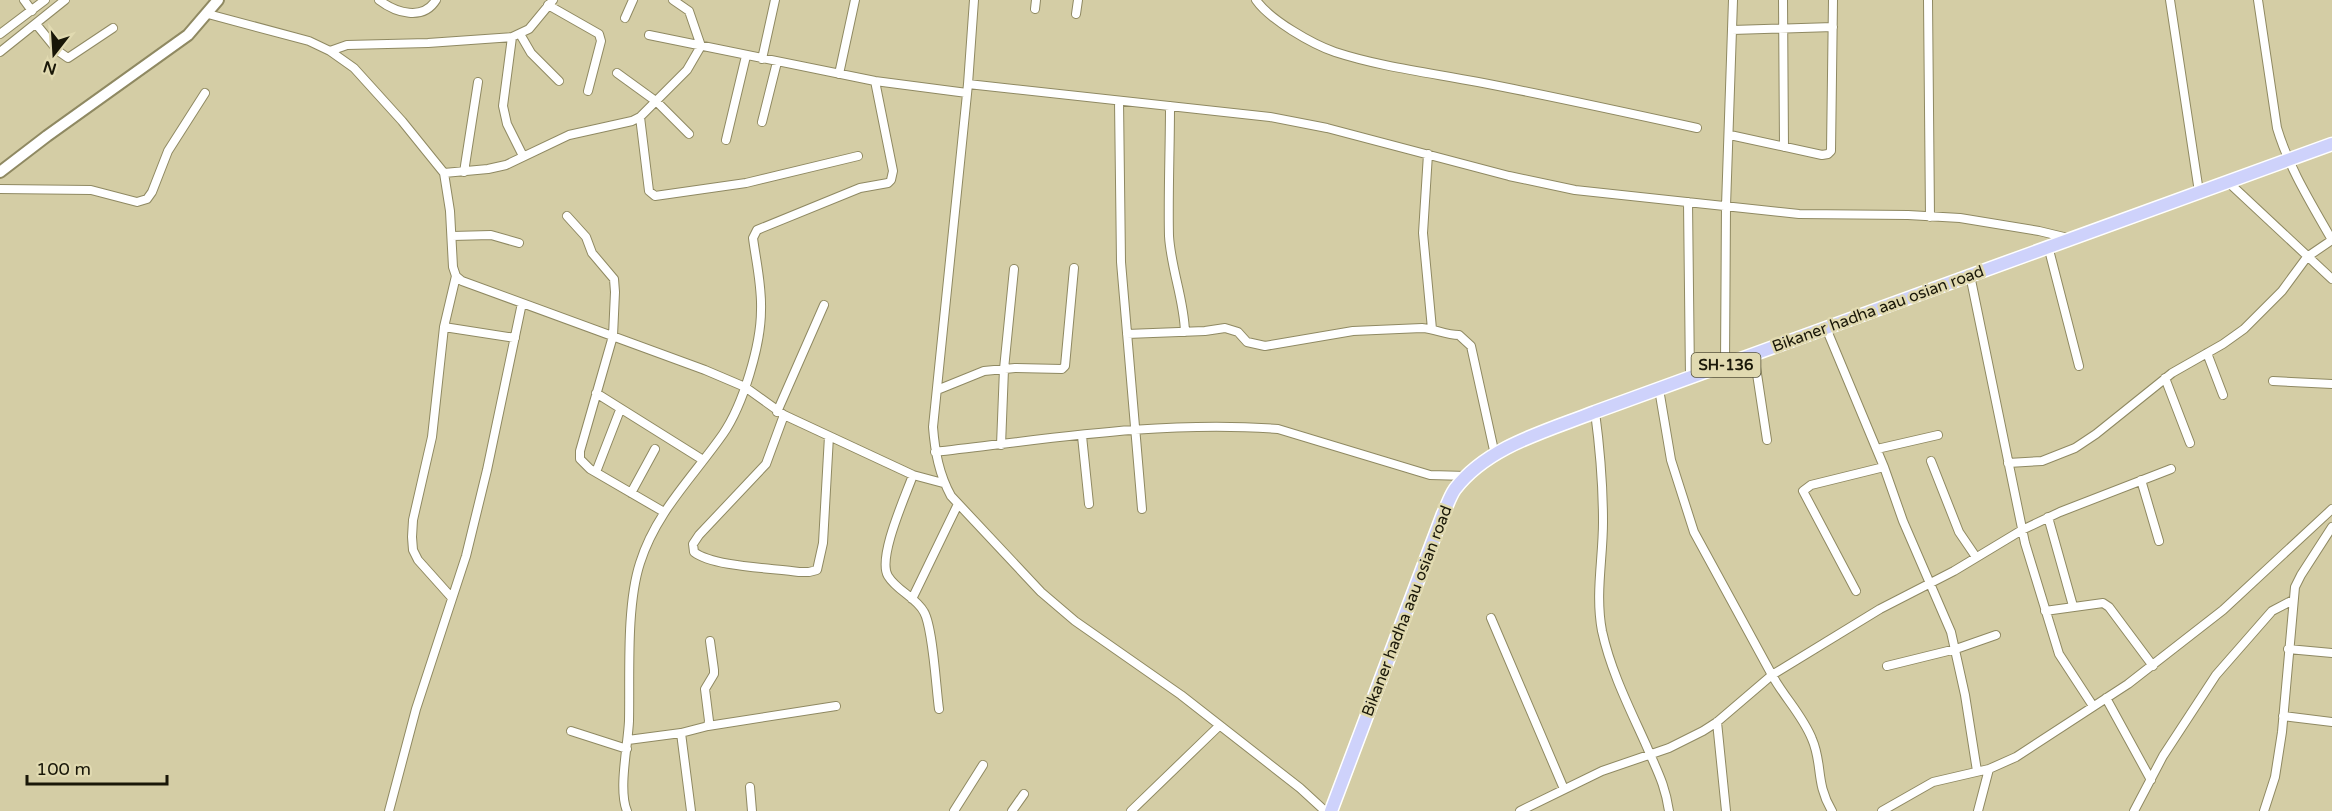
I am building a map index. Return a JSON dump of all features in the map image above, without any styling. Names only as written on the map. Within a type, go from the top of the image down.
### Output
[{"type":"main road","name":"Bikaner hadha aau osian road","points":[[1331,811],[1443,514],[1455,490],[1495,454],[1594,412],[2332,144]]},
{"type":"street","points":[[24,0],[32,11]]},
{"type":"street","points":[[0,34],[45,0]]},
{"type":"street","points":[[0,52],[66,0]]},
{"type":"street","points":[[0,172],[189,35],[218,0]]},
{"type":"street","points":[[379,0],[398,10],[410,13],[425,11],[436,0]]},
{"type":"street","points":[[625,18],[633,0]]},
{"type":"street","points":[[444,173],[506,165],[569,135],[617,126],[640,117],[687,70],[701,46],[689,11],[673,0]]},
{"type":"street","points":[[762,59],[776,0]]},
{"type":"street","points":[[839,74],[855,0]]},
{"type":"street","points":[[974,0],[968,84],[933,427],[935,452],[944,483],[958,504],[1041,591],[1075,621],[1181,695],[1300,788],[1325,811]]},
{"type":"street","points":[[1035,9],[1036,0]]},
{"type":"street","points":[[1076,14],[1078,0]]},
{"type":"street","points":[[1256,0],[1272,16],[1302,36],[1333,51],[1697,128]]},
{"type":"street","points":[[1725,365],[1726,206],[1733,0]]},
{"type":"street","points":[[1784,0],[1784,147]]},
{"type":"street","points":[[1730,135],[1822,155],[1831,151],[1833,0]]},
{"type":"street","points":[[1928,0],[1930,217]]},
{"type":"street","points":[[2170,0],[2199,192]]},
{"type":"street","points":[[2008,463],[2042,461],[2075,448],[2096,434],[2165,378],[2244,329],[2264,312],[2307,257],[2332,240],[2287,159],[2277,128],[2258,0]]},
{"type":"street","points":[[330,51],[347,45],[428,43],[516,35],[537,21],[550,3],[599,34],[601,41],[588,91]]},
{"type":"street","points":[[208,14],[309,41],[330,51],[354,68],[402,121],[444,173],[456,276],[444,327],[432,438],[413,520],[412,537],[413,550],[418,560],[452,598]]},
{"type":"street","points":[[36,24],[58,51],[68,58],[113,28]]},
{"type":"street","points":[[1732,30],[1833,27]]},
{"type":"street","points":[[516,35],[559,81]]},
{"type":"street","points":[[516,35],[503,106],[507,123],[523,156]]},
{"type":"street","points":[[650,35],[777,63],[874,81],[967,93]]},
{"type":"street","points":[[726,140],[747,56]]},
{"type":"street","points":[[762,122],[777,63]]},
{"type":"street","points":[[617,73],[657,102],[689,134]]},
{"type":"street","points":[[627,811],[624,799],[634,592],[640,563],[664,512],[731,421],[746,387],[760,325],[761,309],[754,233],[756,230],[860,188],[888,183],[891,180],[893,171],[874,81]]},
{"type":"street","points":[[465,172],[478,82]]},
{"type":"street","points":[[968,84],[1281,119],[1327,128],[1509,176],[1575,190],[1799,214],[1960,218],[2069,238]]},
{"type":"street","points":[[0,189],[73,189],[104,193],[136,202],[147,199],[175,139],[205,93]]},
{"type":"street","points":[[1119,101],[1121,249],[1126,334],[1142,509]]},
{"type":"street","points":[[1170,106],[1169,236],[1181,296],[1185,332]]},
{"type":"street","points":[[640,117],[649,191],[655,196],[746,183],[858,156]]},
{"type":"street","points":[[1428,154],[1423,233],[1432,329]]},
{"type":"street","points":[[2227,181],[2332,279]]},
{"type":"street","points":[[1688,202],[1690,378]]},
{"type":"street","points":[[567,216],[586,237],[592,253],[614,279],[616,303],[613,336],[579,450],[580,459],[596,472],[664,512]]},
{"type":"street","points":[[452,236],[491,235],[519,243]]},
{"type":"street","points":[[2048,246],[2079,366]]},
{"type":"street","points":[[1001,445],[1004,369],[1014,268]]},
{"type":"street","points":[[937,390],[973,375],[1004,369],[1062,369],[1065,366],[1074,268]]},
{"type":"street","points":[[1970,275],[2022,530],[2045,611],[2060,654],[2093,706]]},
{"type":"street","points":[[456,276],[470,285],[746,387],[781,414],[913,475],[944,483]]},
{"type":"street","points":[[389,811],[416,709],[466,556],[487,470],[522,303]]},
{"type":"street","points":[[824,305],[781,414],[766,464],[699,535],[693,544],[694,552],[701,558],[716,562],[798,572],[817,570],[823,543],[829,436]]},
{"type":"street","points":[[444,327],[515,338]]},
{"type":"street","points":[[1826,328],[1877,449],[1903,521],[1942,607],[1956,649],[1977,771]]},
{"type":"street","points":[[1126,334],[1233,329],[1247,342],[1265,346],[1353,331],[1432,329],[1441,334],[1460,335],[1471,346],[1495,454]]},
{"type":"street","points":[[2207,353],[2223,394]]},
{"type":"street","points":[[1754,354],[1767,440]]},
{"type":"street","points":[[2165,378],[2190,443]]},
{"type":"street","points":[[2273,381],[2332,384]]},
{"type":"street","points":[[1659,389],[1671,460],[1691,524],[1782,694],[1802,719],[1813,740],[1821,788],[1832,811]]},
{"type":"street","points":[[596,393],[703,460]]},
{"type":"street","points":[[596,472],[620,410]]},
{"type":"street","points":[[1594,412],[1603,483],[1598,601],[1603,632],[1615,675],[1662,777],[1669,811]]},
{"type":"street","points":[[935,452],[1135,430],[1214,427],[1278,429],[1430,475],[1468,476]]},
{"type":"street","points":[[1877,449],[1938,435]]},
{"type":"street","points":[[1082,436],[1089,504]]},
{"type":"street","points":[[631,493],[655,449]]},
{"type":"street","points":[[1931,461],[1959,532],[1976,557]]},
{"type":"street","points":[[1856,591],[1803,491],[1811,485],[1884,467]]},
{"type":"street","points":[[1520,811],[1602,771],[1668,748],[1717,722],[1772,675],[1880,609],[1930,584],[2022,530],[2048,517],[2171,469]]},
{"type":"street","points":[[913,475],[898,515],[885,560],[885,569],[889,578],[925,613],[939,709]]},
{"type":"street","points":[[2142,480],[2159,541]]},
{"type":"street","points":[[912,599],[958,504]]},
{"type":"street","points":[[1882,811],[1933,782],[1989,769],[2016,757],[2106,698],[2153,666],[2223,610],[2332,508]]},
{"type":"street","points":[[2048,517],[2073,606]]},
{"type":"street","points":[[2265,811],[2275,777],[2295,587],[2332,527]]},
{"type":"street","points":[[2134,811],[2175,736],[2216,675],[2272,611],[2293,600]]},
{"type":"street","points":[[2045,611],[2096,603],[2109,606],[2153,666]]},
{"type":"street","points":[[1491,618],[1564,789]]},
{"type":"street","points":[[1887,666],[1956,649],[1996,635]]},
{"type":"street","points":[[708,726],[705,688],[714,675],[710,641]]},
{"type":"street","points":[[2288,649],[2332,652]]},
{"type":"street","points":[[2106,698],[2151,780]]},
{"type":"street","points":[[570,731],[627,745],[708,726],[836,706]]},
{"type":"street","points":[[2283,717],[2332,722]]},
{"type":"street","points":[[1717,722],[1726,811]]},
{"type":"street","points":[[1131,811],[1219,726]]},
{"type":"street","points":[[681,733],[691,811]]},
{"type":"street","points":[[954,811],[983,765]]},
{"type":"street","points":[[1978,811],[1989,769]]},
{"type":"street","points":[[750,787],[752,811]]},
{"type":"street","points":[[1012,811],[1024,794]]}]
